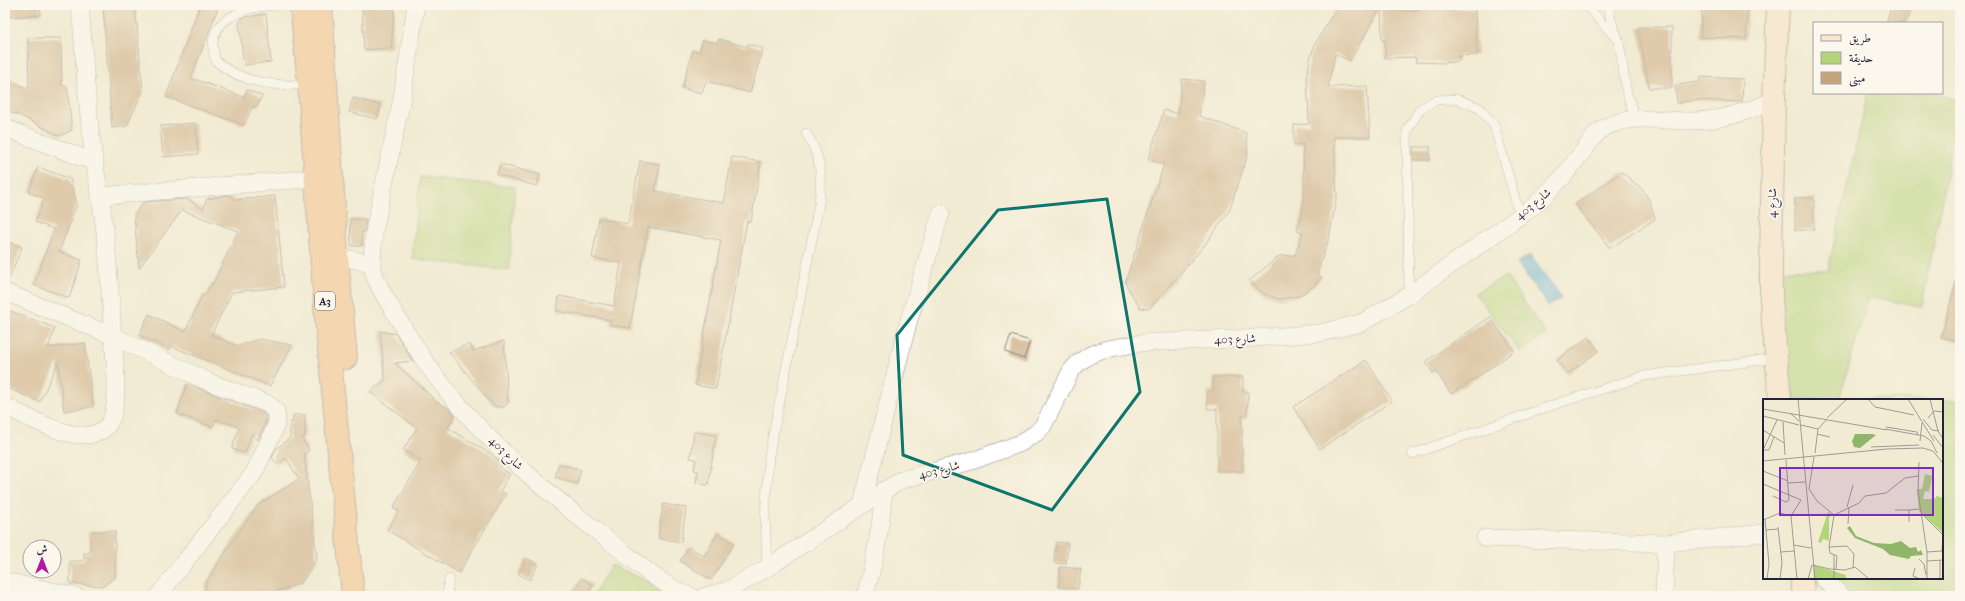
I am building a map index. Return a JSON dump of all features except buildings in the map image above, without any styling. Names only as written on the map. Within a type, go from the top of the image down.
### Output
[{"type":"highway","name":"A3","points":[[301,5],[310,85],[316,178],[329,258],[367,596]]},
{"type":"highway","name":"A3","points":[[321,5],[329,258],[353,596]]},
{"type":"main road","name":"شارع 4","points":[[1778,5],[1774,100],[1771,300],[1780,399]]},
{"type":"main road","points":[[1801,579],[1804,596]]},
{"type":"street","points":[[5,406],[54,429],[87,436],[103,430],[108,424],[113,413],[115,394],[110,275],[94,162],[80,5]]},
{"type":"street","name":"شارع 403","points":[[416,5],[402,98],[374,232],[372,263],[375,277],[381,290],[420,354],[469,416],[518,465],[560,502],[644,568],[667,584],[691,596]]},
{"type":"street","name":"شارع 403","points":[[705,596],[728,590],[767,568],[901,480],[972,461],[1021,443],[1036,433],[1043,426],[1071,371],[1078,363],[1090,355],[1107,349],[1140,343],[1255,338],[1320,333],[1361,323],[1408,295],[1534,206],[1557,183],[1598,132],[1605,127],[1620,120],[1693,121],[1711,119],[1746,112],[1774,100]]},
{"type":"street","points":[[5,128],[94,162]]},
{"type":"street","points":[[100,196],[316,178]]},
{"type":"street","points":[[862,505],[908,323],[941,213]]},
{"type":"street","points":[[329,258],[372,263]]},
{"type":"street","points":[[5,292],[113,336],[204,379],[268,404],[274,407],[278,414],[275,428],[254,473],[158,596]]},
{"type":"street","points":[[865,596],[875,560],[881,529],[884,490]]},
{"type":"street","points":[[1484,538],[1666,543],[1763,533]]},
{"type":"street","points":[[1664,596],[1666,543]]},
{"type":"street","points":[[1824,579],[1842,596]]},
{"type":"street","points":[[5,581],[76,596]]},
{"type":"lane","points":[[275,5],[248,8],[228,17],[221,25],[214,39],[213,54],[216,61],[231,73],[255,81],[282,85],[310,85]]},
{"type":"lane","points":[[1586,5],[1618,41]]},
{"type":"lane","points":[[1610,5],[1610,17],[1618,41],[1626,89],[1635,120]]},
{"type":"lane","points":[[1408,295],[1407,131],[1420,109],[1436,100],[1457,99],[1479,108],[1494,125],[1520,216]]},
{"type":"lane","points":[[767,568],[765,516],[769,454],[821,186],[818,156],[806,133]]},
{"type":"lane","points":[[1412,454],[1562,402],[1644,376],[1776,358]]},
{"type":"lane","points":[[447,596],[449,579]]},
{"type":"highlighted area","points":[[1107,199],[1140,392],[1052,510],[903,455],[897,335],[998,210]]},
{"type":"green space","points":[[1868,94],[1936,94],[1960,101],[1922,306],[1869,297],[1839,399],[1777,399],[1773,357],[1758,270],[1828,270]]},
{"type":"green space","points":[[420,177],[515,187],[509,270],[412,259]]},
{"type":"green space","points":[[1506,276],[1546,334],[1520,352],[1475,293]]},
{"type":"green space","points":[[1943,400],[1960,400],[1960,596],[1831,596],[1815,579],[1943,579]]},
{"type":"green space","points":[[611,565],[680,596],[593,596]]},
{"type":"water","points":[[1530,255],[1562,298],[1548,306],[1517,263]]}]
